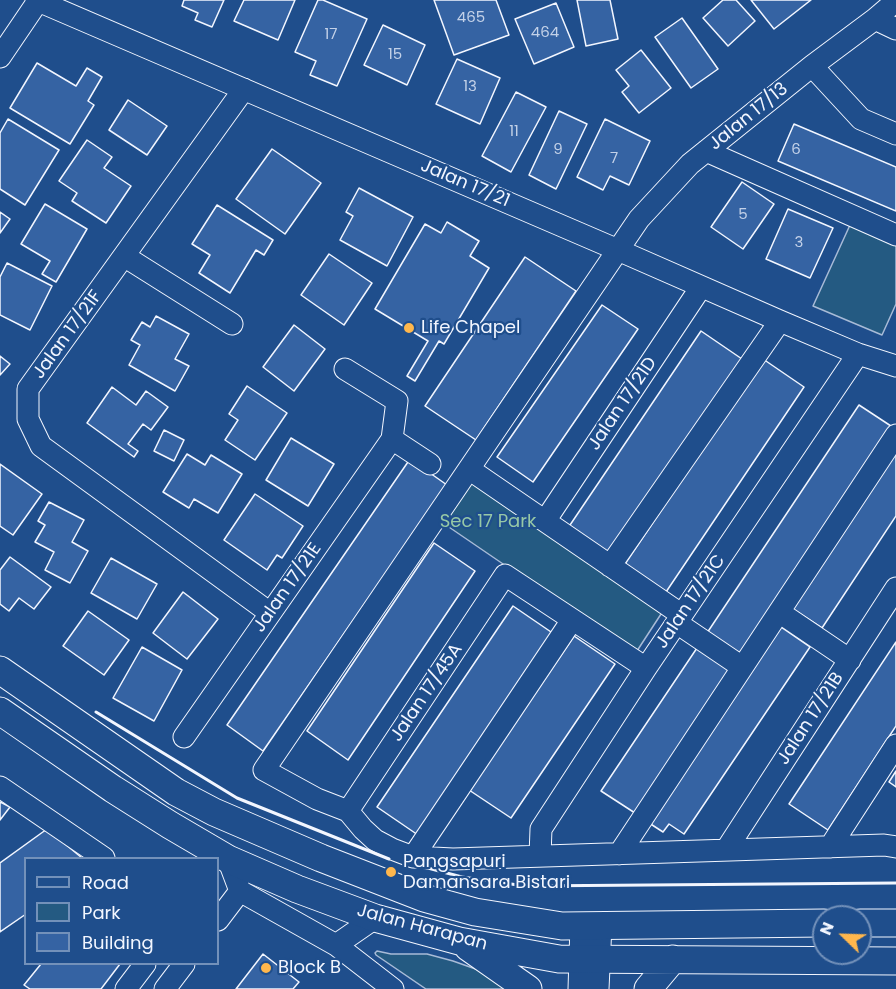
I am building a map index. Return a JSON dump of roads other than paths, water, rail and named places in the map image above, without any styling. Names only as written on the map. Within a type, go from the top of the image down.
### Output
[{"type":"main road","name":"Jalan Harapan","points":[[0,670],[176,792],[214,812],[321,858],[424,898],[475,912],[562,926],[812,923]]},
{"type":"main road","name":"Jalan Harapan","points":[[0,711],[113,789],[228,858],[297,889],[375,918],[459,941],[559,959],[896,961]]},
{"type":"main road","points":[[872,923],[896,923]]},
{"type":"main road","points":[[459,941],[528,989]]},
{"type":"main road","points":[[648,989],[673,959]]},
{"type":"street","points":[[0,57],[37,1]]},
{"type":"street","name":"Jalan 17/21","points":[[37,1],[780,321],[858,354],[896,366]]},
{"type":"street","name":"Jalan 17/13","points":[[348,811],[317,799],[264,770],[639,219],[690,164],[896,1]]},
{"type":"street","points":[[875,19],[896,29]]},
{"type":"street","points":[[812,66],[861,119],[896,134]]},
{"type":"street","name":"Jalan 17/21F","points":[[244,89],[28,389],[28,419],[41,446],[270,613]]},
{"type":"street","points":[[706,151],[896,235]]},
{"type":"street","points":[[124,256],[232,324]]},
{"type":"street","name":"Jalan 17/21D","points":[[545,521],[701,287]]},
{"type":"street","points":[[610,566],[780,321]]},
{"type":"street","name":"Jalan 17/21C","points":[[540,856],[541,829],[646,668],[858,354]]},
{"type":"street","points":[[345,369],[397,401],[392,439],[430,464]]},
{"type":"street","points":[[619,854],[896,435]]},
{"type":"street","name":"Jalan 17/21E","points":[[184,737],[392,439]]},
{"type":"street","points":[[469,469],[610,566],[742,667]]},
{"type":"street","name":"Jalan 17/45A","points":[[348,811],[505,575],[572,620]]},
{"type":"street","name":"Jalan 17/21B","points":[[726,850],[850,660],[893,601]]},
{"type":"street","points":[[779,612],[850,660]]},
{"type":"street","points":[[413,857],[572,620],[646,668]]},
{"type":"street","points":[[830,847],[896,745]]},
{"type":"street","points":[[0,786],[103,857]]},
{"type":"street","points":[[348,811],[375,840],[413,857],[453,859],[884,845],[896,847]]},
{"type":"street","points":[[228,858],[240,891],[336,945],[393,989]]},
{"type":"street","points":[[219,919],[240,891]]},
{"type":"street","points":[[336,945],[375,918]]},
{"type":"street","points":[[591,925],[590,959],[598,989]]},
{"type":"street","points":[[579,989],[590,959]]},
{"type":"street","points":[[126,989],[144,965]]},
{"type":"street","points":[[165,989],[183,965]]},
{"type":"place","name":"Life Chapel","points":[[409,328]]},
{"type":"place","name":"Pangsapuri Damansara Bistari","points":[[391,872]]},
{"type":"place","name":"Block B","points":[[266,968]]},
{"type":"park label","name":"Sec 17 Park","points":[[488,522]]}]
